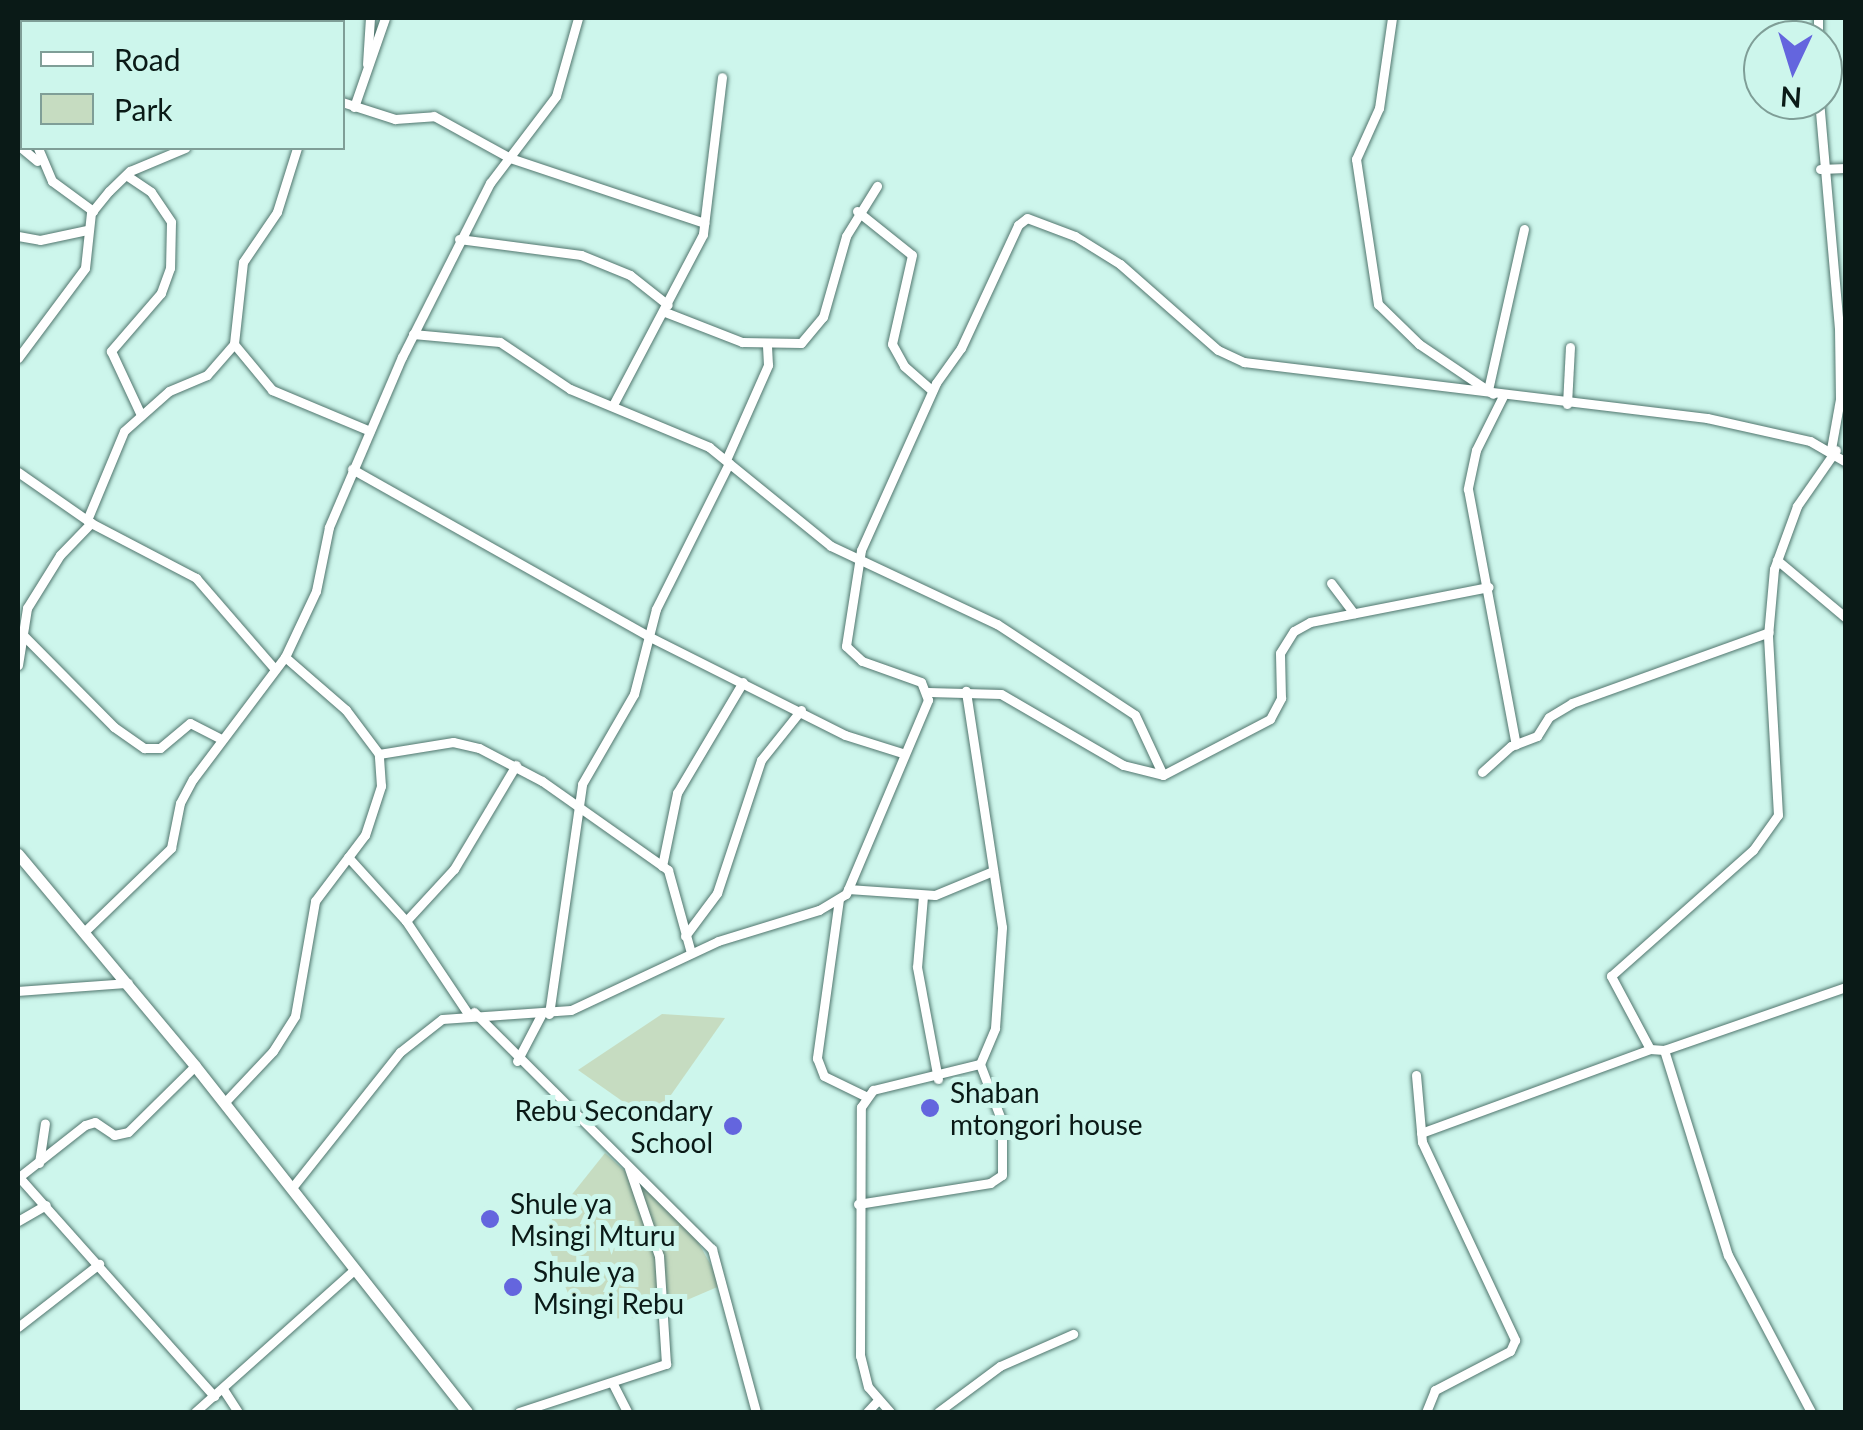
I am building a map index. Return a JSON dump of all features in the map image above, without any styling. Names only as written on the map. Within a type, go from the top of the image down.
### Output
[{"type":"main road","points":[[18,854],[224,1102],[467,1412]]},
{"type":"street","points":[[366,77],[370,18]]},
{"type":"street","points":[[354,107],[384,18]]},
{"type":"street","points":[[84,931],[171,848],[180,802],[220,738],[286,656],[316,590],[323,544],[352,469],[413,334],[459,239],[510,158],[556,96],[578,18]]},
{"type":"street","points":[[1392,18],[1379,108],[1356,158],[1378,304],[1418,344],[1495,394]]},
{"type":"street","points":[[614,403],[666,308],[704,223],[722,76]]},
{"type":"street","points":[[345,103],[395,119],[434,116],[510,158],[704,223]]},
{"type":"street","points":[[1650,1049],[1612,985],[1613,970],[1753,850],[1778,816],[1768,632],[1777,560],[1797,506],[1833,450],[1840,400],[1839,328],[1820,169],[1819,120]]},
{"type":"street","points":[[24,150],[40,162],[52,181],[92,211]]},
{"type":"street","points":[[38,150],[40,162]]},
{"type":"street","points":[[18,358],[85,268],[92,211],[126,175],[180,150]]},
{"type":"street","points":[[18,665],[24,636],[21,617],[37,588],[89,521],[124,431],[169,392],[207,375],[234,344],[243,262],[276,212],[296,150]]},
{"type":"street","points":[[1820,169],[1846,168]]},
{"type":"street","points":[[126,175],[151,192],[171,222],[170,268],[161,293],[111,352],[141,416]]},
{"type":"street","points":[[459,239],[581,255],[630,276],[666,308],[704,332],[768,344],[801,343],[814,333],[858,211],[877,186]]},
{"type":"street","points":[[858,211],[912,255],[892,344],[904,366],[932,390]]},
{"type":"street","points":[[928,692],[920,682],[850,654],[845,624],[858,562],[932,390],[973,327],[1018,224],[1033,218],[1120,264],[1218,350],[1244,362],[1706,418],[1833,450],[1846,462]]},
{"type":"street","points":[[1516,745],[1497,667],[1489,588],[1468,490],[1476,450],[1495,394],[1524,228]]},
{"type":"street","points":[[18,236],[40,240],[87,230]]},
{"type":"street","points":[[413,334],[500,342],[553,380],[674,427],[727,461],[858,562],[997,624],[1136,715],[1163,774]]},
{"type":"street","points":[[234,344],[272,390],[370,431]]},
{"type":"street","points":[[518,1061],[545,1014],[576,858],[577,804],[590,763],[634,694],[648,636],[768,365],[768,344]]},
{"type":"street","points":[[1566,404],[1570,347]]},
{"type":"street","points":[[352,469],[648,636],[801,710],[845,736],[902,753]]},
{"type":"street","points":[[18,472],[89,521],[196,578],[274,668]]},
{"type":"street","points":[[1777,560],[1846,618]]},
{"type":"street","points":[[1331,583],[1354,613]]},
{"type":"street","points":[[928,692],[1001,694],[1124,765],[1163,774],[1270,720],[1281,698],[1284,638],[1310,622],[1489,588]]},
{"type":"street","points":[[1482,772],[1516,745],[1537,736],[1549,717],[1572,703],[1683,668],[1768,632]]},
{"type":"street","points":[[24,636],[144,748],[160,748],[190,723],[220,738]]},
{"type":"street","points":[[224,1102],[273,1051],[295,1016],[308,920],[376,813],[379,754],[346,710],[286,656]]},
{"type":"street","points":[[662,866],[677,793],[743,682]]},
{"type":"street","points":[[291,1189],[420,1031],[470,1012],[545,1014],[691,953],[839,900],[848,889],[928,692]]},
{"type":"street","points":[[858,1204],[990,1183],[1002,1175],[1002,1122],[980,1064],[995,1028],[1002,927],[966,692]]},
{"type":"street","points":[[684,936],[717,893],[761,760],[801,710]]},
{"type":"street","points":[[379,754],[453,742],[516,765],[577,804],[672,876],[691,953]]},
{"type":"street","points":[[406,921],[454,869],[516,765]]},
{"type":"street","points":[[348,857],[406,921],[470,1012],[712,1248],[756,1412]]},
{"type":"street","points":[[848,889],[923,896],[993,872]]},
{"type":"street","points":[[923,896],[918,967],[938,1079]]},
{"type":"street","points":[[839,900],[817,1058],[824,1076],[865,1096],[938,1079],[980,1064]]},
{"type":"street","points":[[18,991],[128,983]]},
{"type":"street","points":[[1421,1133],[1650,1049],[1664,1050],[1846,986]]},
{"type":"street","points":[[1664,1050],[1728,1255],[1812,1412]]},
{"type":"street","points":[[194,1066],[128,1132],[114,1135],[91,1122],[18,1177],[214,1396]]},
{"type":"street","points":[[1416,1075],[1421,1133],[1515,1340],[1510,1351],[1435,1390],[1426,1412]]},
{"type":"street","points":[[865,1096],[858,1204],[860,1356],[878,1400],[890,1412]]},
{"type":"street","points":[[39,1163],[45,1123]]},
{"type":"street","points":[[519,1412],[656,1371],[666,1359],[659,1256],[628,1166]]},
{"type":"street","points":[[18,1220],[46,1205]]},
{"type":"street","points":[[18,1326],[99,1264]]},
{"type":"street","points":[[195,1412],[354,1270]]},
{"type":"street","points":[[938,1412],[1000,1366],[1073,1334]]},
{"type":"street","points":[[613,1384],[627,1412]]},
{"type":"street","points":[[223,1388],[238,1412]]},
{"type":"street","points":[[867,1412],[878,1400]]},
{"type":"green space","points":[[662,1014],[725,1018],[652,1122],[578,1070]]},
{"type":"green space","points":[[605,1153],[693,1233],[722,1285],[645,1318],[579,1319],[542,1232]]},
{"type":"place","name":"Shaban mtongori house","points":[[930,1108]]},
{"type":"place","name":"Rebu Secondary School","points":[[733,1126]]},
{"type":"place","name":"Shule ya Msingi Mturu","points":[[490,1219]]},
{"type":"place","name":"Shule ya Msingi Rebu","points":[[513,1287]]}]
